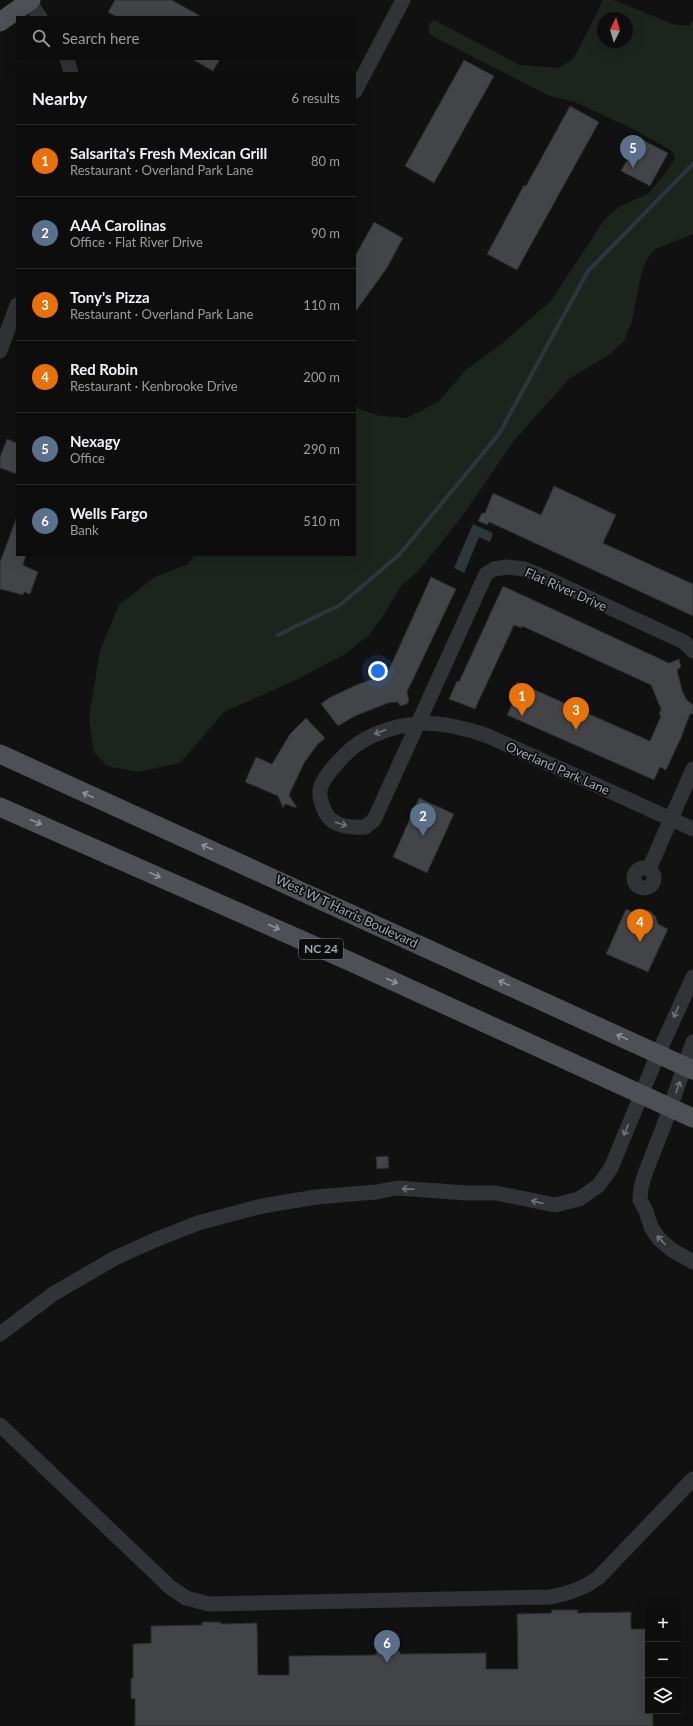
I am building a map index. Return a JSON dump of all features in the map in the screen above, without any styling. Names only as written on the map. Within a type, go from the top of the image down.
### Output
[{"type":"main road","points":[[0,22],[29,1]]},
{"type":"main road","name":"West W T Harris Boulevard","points":[[0,754],[689,1068]]},
{"type":"main road","name":"NC 24","points":[[0,807],[262,922],[693,1118]]},
{"type":"street","points":[[356,90],[403,0]]},
{"type":"street","points":[[29,1],[39,16]]},
{"type":"street","points":[[67,60],[71,72]]},
{"type":"street","points":[[0,351],[16,308]]},
{"type":"street","name":"Flat River Drive","points":[[418,723],[384,731],[357,744],[328,774],[320,787],[320,800],[323,810],[329,820],[341,825],[365,827],[374,820],[486,574],[494,569],[507,567],[524,570],[546,578],[690,645]]},
{"type":"street","name":"Overland Park Lane","points":[[418,723],[471,730],[488,736],[693,829]]},
{"type":"street","points":[[649,869],[672,820],[693,769]]},
{"type":"street","points":[[0,1334],[48,1298],[81,1277],[134,1249],[185,1228],[242,1210],[282,1202],[331,1195],[376,1192],[398,1188],[467,1193],[496,1193],[555,1205],[575,1201],[593,1191],[608,1174],[658,1054],[693,977]]},
{"type":"street","points":[[693,1042],[689,1068],[671,1108],[646,1171],[641,1187],[640,1200],[644,1206],[651,1226],[659,1239],[672,1250],[693,1262]]},
{"type":"street","points":[[0,1425],[170,1587],[186,1598],[209,1604],[562,1595],[582,1588],[598,1578],[693,1479]]},
{"type":"shaded area","points":[[603,0],[614,0],[672,24],[689,26],[693,20],[693,234],[655,249],[646,261],[641,275],[632,321],[624,341],[610,354],[569,379],[513,442],[465,512],[438,547],[418,571],[401,586],[383,616],[368,636],[345,654],[296,680],[224,712],[180,763],[138,772],[107,766],[93,751],[89,716],[100,651],[119,605],[155,577],[188,564],[194,556],[356,556],[356,404],[359,409],[380,416],[407,418],[438,402],[467,369],[499,346],[551,301],[604,220],[620,206],[648,194],[675,159],[672,151],[631,128],[575,102],[550,96],[436,38],[429,33],[429,25],[434,20],[520,65],[558,68],[574,58],[597,12]]},
{"type":"shaded area","points":[[473,524],[493,533],[490,542],[479,537],[464,573],[454,568]]},
{"type":"building","points":[[115,0],[172,0],[200,16],[115,16],[108,12]]},
{"type":"building","points":[[194,60],[219,60],[213,71]]},
{"type":"building","points":[[464,60],[494,76],[434,183],[405,166]]},
{"type":"building","points":[[570,106],[599,122],[517,270],[487,254],[524,185],[526,186]]},
{"type":"building","points":[[639,138],[668,153],[650,186],[621,171]]},
{"type":"building","points":[[374,222],[403,238],[387,268],[356,311],[356,254]]},
{"type":"building","points":[[7,439],[16,443],[16,474],[0,468],[0,457]]},
{"type":"building","points":[[554,486],[616,515],[603,543],[693,584],[693,616],[489,522],[487,525],[478,521],[482,513],[485,513],[493,493],[541,515]]},
{"type":"building","points":[[16,519],[16,556],[26,556],[23,565],[38,572],[30,594],[24,592],[23,595],[0,589],[0,562]]},
{"type":"building","points":[[431,577],[456,589],[407,692],[409,700],[407,704],[400,706],[398,702],[388,703],[355,716],[338,726],[321,704],[329,698],[356,685],[387,674]]},
{"type":"building","points":[[503,586],[669,663],[679,659],[681,667],[677,670],[682,690],[686,699],[693,705],[693,714],[690,714],[666,770],[660,767],[654,780],[507,715],[513,702],[509,700],[517,682],[650,741],[661,716],[659,714],[661,709],[651,685],[522,626],[521,628],[514,625],[475,709],[449,699],[457,681],[459,682]]},
{"type":"building","points":[[306,718],[325,738],[318,744],[304,763],[289,795],[297,808],[285,804],[283,808],[278,796],[245,782],[256,757],[272,764],[290,734]]},
{"type":"building","points":[[419,798],[454,814],[427,873],[393,857]]},
{"type":"building","points":[[626,909],[637,914],[642,910],[650,911],[656,917],[658,924],[668,929],[648,972],[606,954]]},
{"type":"building","points":[[388,1156],[389,1168],[377,1169],[376,1157]]},
{"type":"building","points":[[551,1610],[578,1610],[577,1613],[631,1612],[631,1629],[645,1629],[645,1714],[653,1714],[653,1726],[135,1726],[135,1699],[131,1699],[131,1678],[133,1678],[133,1644],[151,1643],[151,1626],[202,1625],[202,1622],[221,1622],[221,1624],[257,1623],[258,1675],[289,1675],[289,1656],[376,1655],[376,1652],[400,1651],[400,1654],[486,1653],[486,1669],[518,1669],[517,1614],[552,1613]]},
{"type":"waterway","points":[[278,635],[340,605],[399,555],[499,434],[588,271],[693,164]]},
{"type":"place","name":"Nexagy","points":[[633,168]]},
{"type":"place","name":"Salsarita's Fresh Mexican Grill","points":[[522,716]]},
{"type":"place","name":"Tony's Pizza","points":[[576,730]]},
{"type":"place","name":"AAA Carolinas","points":[[423,836]]},
{"type":"place","name":"Red Robin","points":[[640,942]]},
{"type":"place","name":"Wells Fargo","points":[[387,1663]]}]
